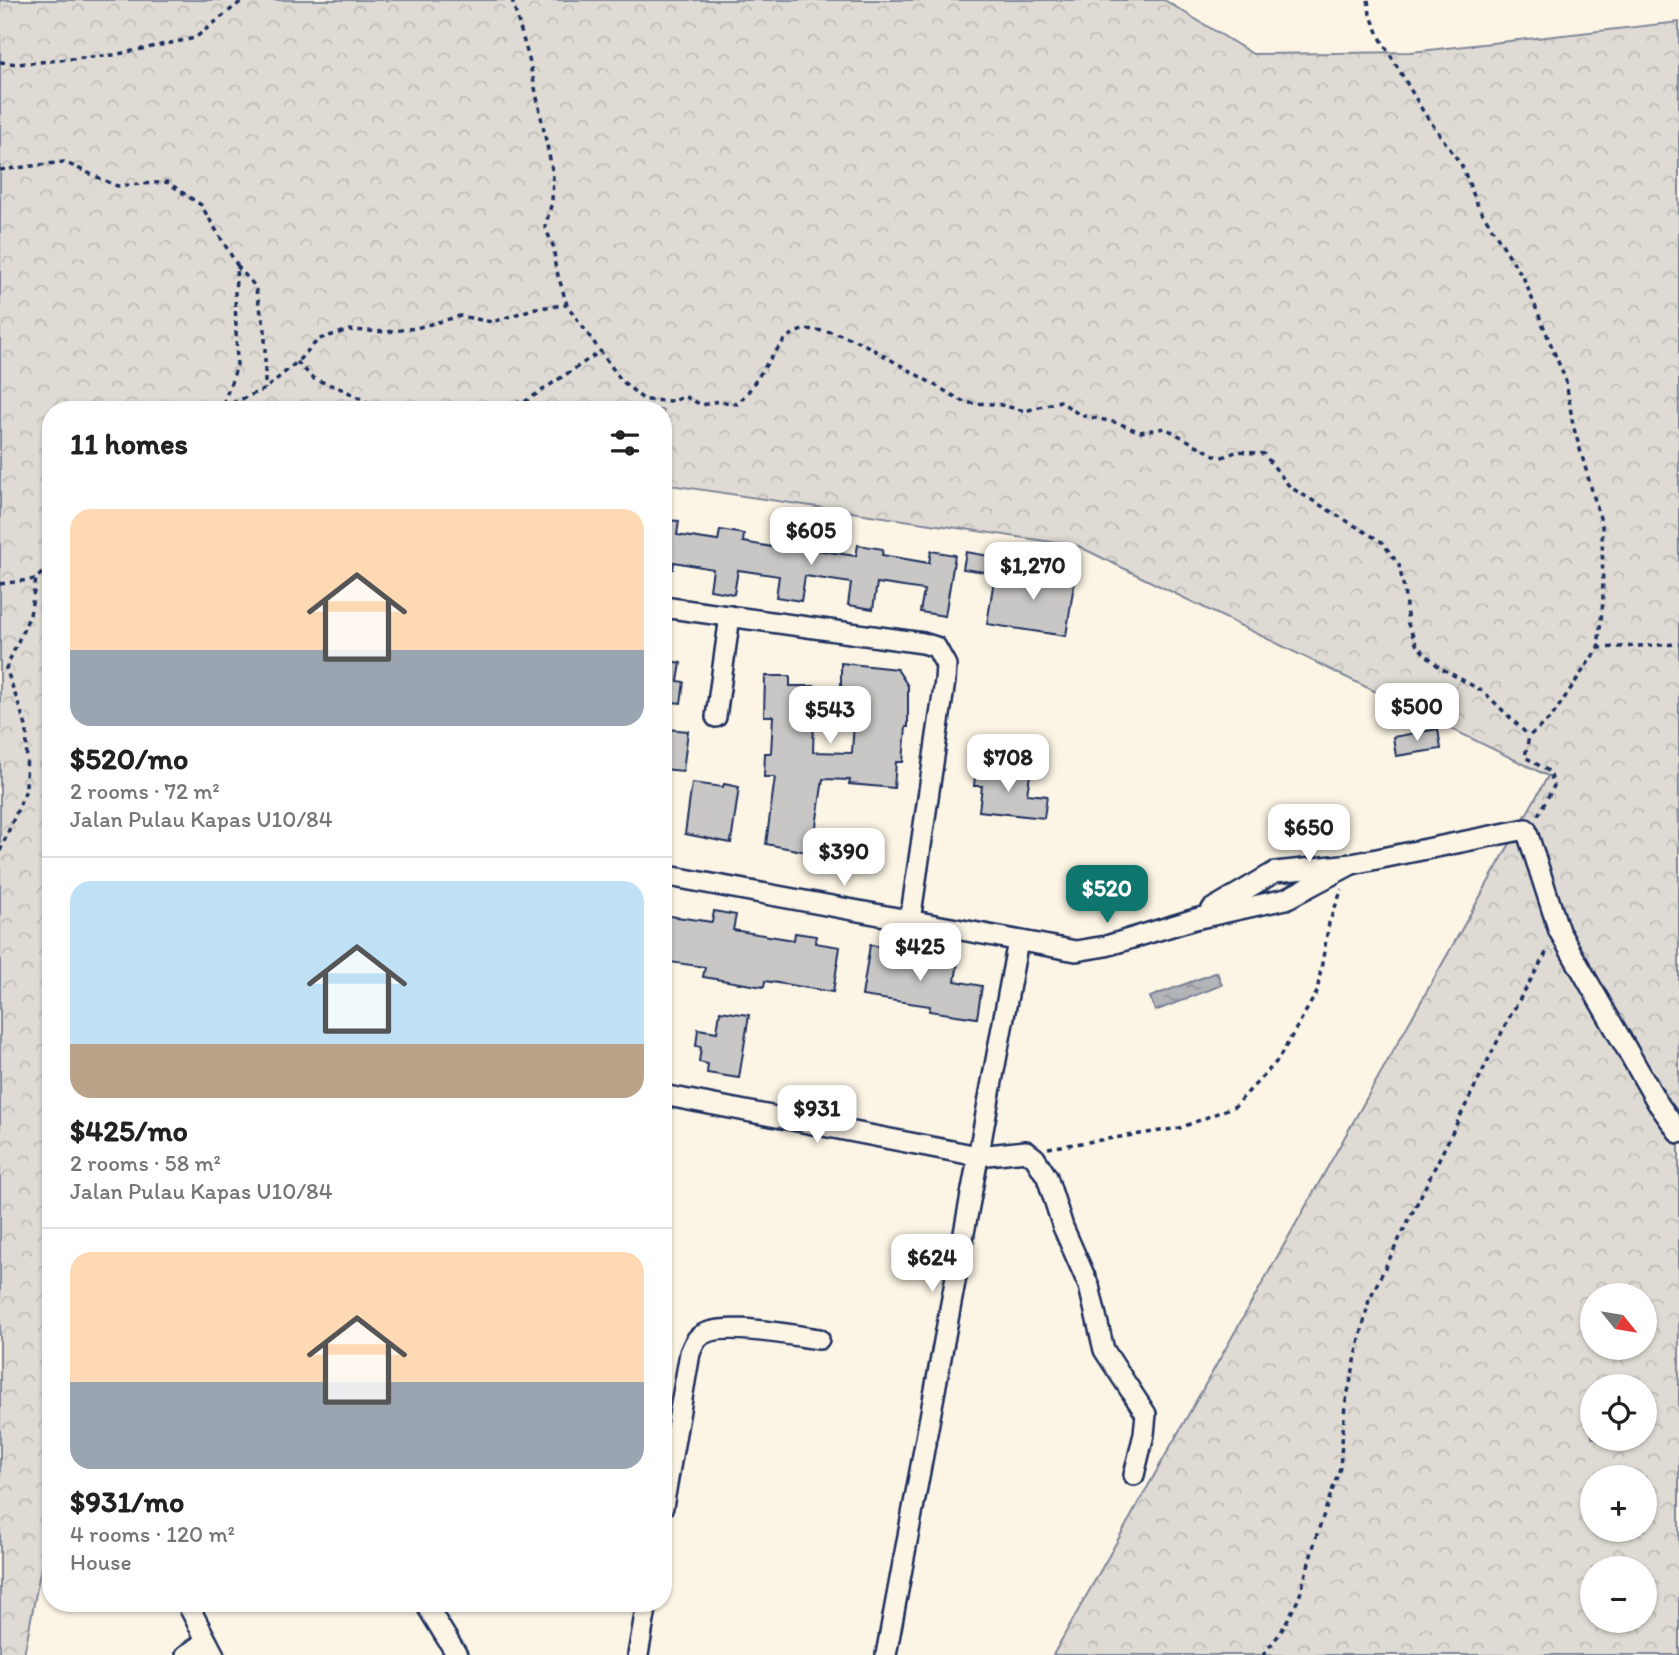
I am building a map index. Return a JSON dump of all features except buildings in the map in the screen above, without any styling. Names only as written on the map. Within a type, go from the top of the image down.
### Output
[{"type":"street","points":[[672,608],[936,647],[946,666],[945,681],[910,921]]},
{"type":"street","points":[[716,717],[730,616]]},
{"type":"street","points":[[1195,919],[1275,872],[1352,864],[1526,829],[1559,931],[1657,1102],[1679,1133]]},
{"type":"street","points":[[672,877],[1076,951],[1106,946],[1195,919],[1286,899],[1352,864]]},
{"type":"street","points":[[886,1655],[1018,941]]},
{"type":"street","points":[[672,1097],[978,1156],[1026,1151],[1035,1158],[1047,1177],[1063,1227],[1089,1286],[1104,1350],[1146,1414],[1134,1475]]},
{"type":"street","points":[[672,1456],[690,1353],[698,1338],[711,1330],[733,1329],[819,1339]]},
{"type":"street","points":[[186,1655],[210,1649],[192,1612]]},
{"type":"street","points":[[431,1612],[457,1655]]},
{"type":"street","points":[[638,1655],[645,1612]]},
{"type":"path","points":[[0,62],[18,64],[113,55],[195,38],[243,0]]},
{"type":"path","points":[[512,0],[529,58],[554,174],[552,202],[545,228],[554,248],[555,265],[568,305],[621,380],[644,400],[674,401],[684,396],[702,405],[719,401],[737,404],[787,337],[804,329],[833,332],[862,343],[966,403],[997,404],[1025,411],[1060,401],[1080,415],[1118,423],[1140,432],[1165,428],[1220,458],[1238,451],[1264,454],[1290,487],[1382,542],[1399,565],[1408,624],[1417,646],[1438,667],[1484,692],[1529,736]]},
{"type":"path","points":[[1367,0],[1381,39],[1423,111],[1462,166],[1478,206],[1524,279],[1566,381],[1573,425],[1602,525],[1603,601],[1598,648],[1550,718],[1529,736],[1525,757],[1550,772],[1554,786],[1543,810],[1526,829]]},
{"type":"path","points":[[0,170],[64,162],[117,186],[167,182],[201,205],[237,265],[256,286],[265,330],[265,389]]},
{"type":"path","points":[[224,401],[237,366],[237,265]]},
{"type":"path","points":[[238,401],[265,389],[319,339],[349,330],[386,332],[460,316],[492,321],[536,309],[568,305]]},
{"type":"path","points":[[526,401],[601,351]]},
{"type":"path","points":[[297,362],[314,379],[365,401]]},
{"type":"path","points":[[0,851],[26,790],[27,729],[6,668],[30,615],[36,579],[42,573]]},
{"type":"path","points":[[0,584],[36,579]]},
{"type":"path","points":[[1598,648],[1679,644]]},
{"type":"path","points":[[1026,1151],[1180,1128],[1235,1106],[1278,1060],[1317,992],[1329,923],[1352,864]]},
{"type":"path","points":[[1263,1655],[1281,1632],[1299,1598],[1340,1468],[1345,1405],[1368,1300],[1509,1018],[1559,931]]},
{"type":"green space","points":[[0,0],[1164,0],[1253,54],[1411,52],[1679,22],[1679,1655],[1053,1655],[1548,776],[1078,546],[672,485],[672,401],[42,401],[42,1562],[24,1655],[0,1655]]},
{"type":"water","points":[[1217,972],[1222,985],[1155,1011],[1150,997]]}]
